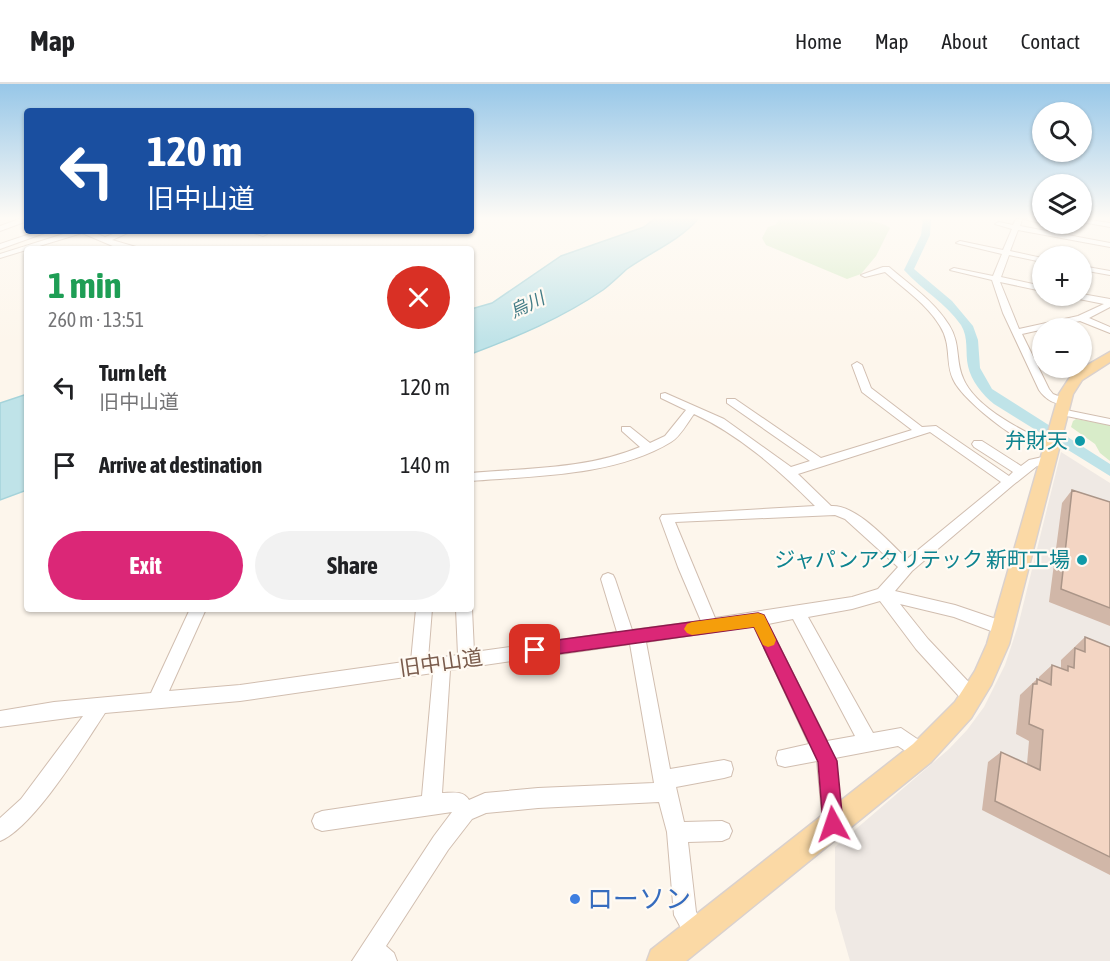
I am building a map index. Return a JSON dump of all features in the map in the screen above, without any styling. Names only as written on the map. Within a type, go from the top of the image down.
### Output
[{"type":"main road","points":[[681,950],[922,753],[953,722],[972,698],[992,659],[1002,628],[1062,407],[1077,377],[1108,360]]},
{"type":"street","points":[[1003,260],[996,279],[1007,313],[1044,390],[1062,407],[1110,422]]},
{"type":"street","points":[[865,275],[885,269],[929,305],[952,337],[955,370],[959,383],[990,413],[1051,446],[907,567],[883,594]]},
{"type":"street","points":[[954,270],[1032,286]]},
{"type":"street","points":[[1092,270],[1110,273]]},
{"type":"street","points":[[1092,299],[1110,303]]},
{"type":"street","points":[[1081,318],[1110,303]]},
{"type":"street","points":[[1092,323],[1110,330]]},
{"type":"street","points":[[1017,332],[1032,329]]},
{"type":"street","points":[[857,365],[866,390],[921,432]]},
{"type":"street","points":[[665,396],[720,421],[789,472],[828,511]]},
{"type":"street","points":[[731,401],[819,462]]},
{"type":"street","points":[[474,477],[598,466],[632,455],[669,439],[693,408]]},
{"type":"street","points":[[789,472],[932,428],[1015,477]]},
{"type":"street","points":[[626,429],[648,447]]},
{"type":"street","points":[[978,444],[1015,477]]},
{"type":"street","points":[[711,626],[667,518],[837,510],[850,516],[907,567]]},
{"type":"street","points":[[608,579],[632,636],[677,832],[685,915],[681,950]]},
{"type":"street","points":[[883,594],[955,611],[1002,628]]},
{"type":"street","points":[[883,594],[922,644],[972,698]]},
{"type":"street","name":"旧中山道","points":[[0,718],[101,705],[240,693],[798,613],[852,603],[883,594]]},
{"type":"street","points":[[157,700],[197,612]]},
{"type":"street","points":[[418,666],[424,612]]},
{"type":"street","points":[[464,612],[466,660]]},
{"type":"street","points":[[798,613],[868,742]]},
{"type":"street","points":[[758,619],[827,761],[833,824]]},
{"type":"street","points":[[431,804],[442,664]]},
{"type":"street","points":[[0,831],[28,806],[101,705]]},
{"type":"street","points":[[785,758],[901,737],[922,753]]},
{"type":"street","points":[[374,957],[441,843],[465,812],[485,803],[666,786],[724,769]]},
{"type":"street","points":[[322,821],[431,804],[459,802],[465,812]]},
{"type":"street","points":[[677,832],[722,831]]},
{"type":"shaded area","points":[[1061,452],[1110,483],[1110,961],[850,961],[835,909],[835,847],[949,749],[984,707],[1005,665],[1018,626]]},
{"type":"green space","points":[[802,260],[873,260],[861,274],[847,279]]},
{"type":"green space","points":[[1076,419],[1110,425],[1110,461],[1100,453],[1095,444],[1071,427]]},
{"type":"water","name":"烏川","points":[[555,260],[642,260],[627,269],[606,288],[572,309],[539,326],[474,353],[474,308],[492,303]]},
{"type":"water","points":[[24,395],[24,491],[0,500],[0,403]]},
{"type":"building","name":"ジャパンアクリテック 新町工場","points":[[1072,490],[1110,502],[1110,608],[1061,589]]},
{"type":"building","points":[[1085,637],[1110,647],[1110,857],[995,801],[1001,752],[1040,770],[1043,730],[1029,724],[1033,684],[1037,684],[1037,679],[1051,685],[1052,665],[1068,671],[1068,666],[1074,668],[1075,648],[1085,652]]},
{"type":"waterway","points":[[913,260],[909,270],[948,303],[967,326],[972,340],[974,368],[987,391],[999,401],[1110,471]]},
{"type":"slow traffic","points":[[692,629],[758,619],[768,640]]},
{"type":"place","name":"弁財天","points":[[1080,441]]},
{"type":"place","name":"ジャパンアクリテック 新町工場","points":[[1082,560]]},
{"type":"place","name":"ローソン","points":[[575,899]]},
{"type":"route","points":[[535,650],[758,619],[827,761],[833,824]]}]
